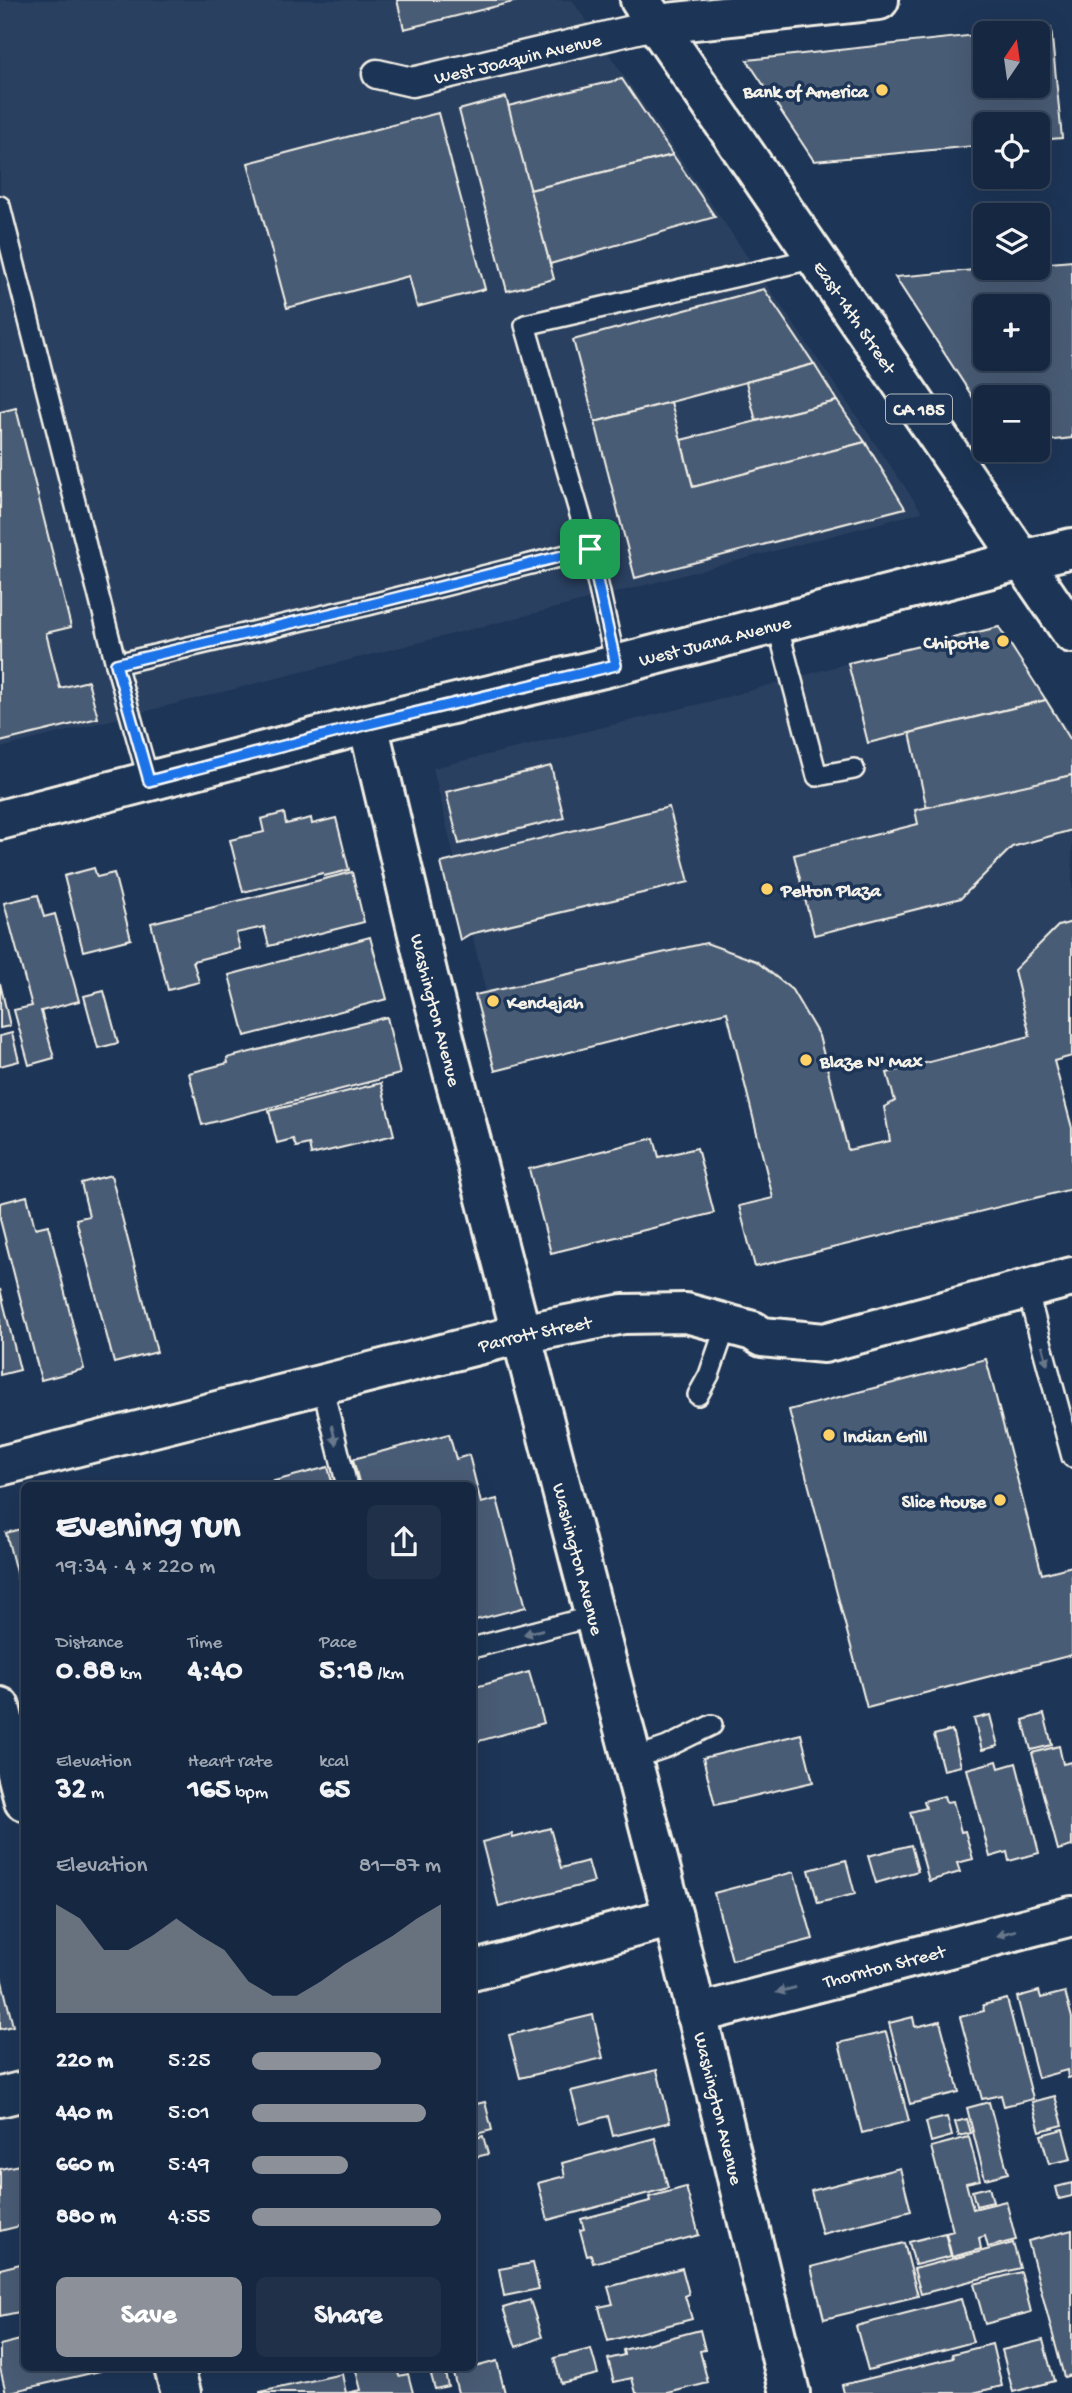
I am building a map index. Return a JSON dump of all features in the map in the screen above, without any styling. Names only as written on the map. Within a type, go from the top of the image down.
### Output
[{"type":"street","points":[[649,12],[879,0]]},
{"type":"street","name":"West Joaquin Avenue","points":[[377,74],[412,82],[649,12]]},
{"type":"street","name":"East 14th Street","points":[[649,12],[1072,633]]},
{"type":"street","name":"West Juana Avenue","points":[[0,820],[368,724],[616,665],[1072,548]]},
{"type":"street","name":"Washington Avenue","points":[[368,724],[428,976],[673,1917],[790,2393]]},
{"type":"street","name":"Parrott Street","points":[[0,1466],[521,1334],[623,1314],[686,1314],[753,1331],[762,1337],[824,1343],[1072,1277]]},
{"type":"street","points":[[0,1707],[21,1789]]},
{"type":"street","name":"Thornton Street","points":[[696,2014],[1072,1916]]},
{"type":"street","points":[[476,1969],[673,1917]]},
{"type":"street","points":[[0,2097],[21,2092]]},
{"type":"street","points":[[175,2371],[181,2393]]},
{"type":"lane","points":[[0,206],[116,664],[149,781]]},
{"type":"lane","points":[[616,665],[590,549],[525,325],[817,258]]},
{"type":"lane","points":[[116,664],[590,549]]},
{"type":"lane","points":[[777,624],[817,776],[854,769]]},
{"type":"lane","points":[[1027,1289],[1072,1457]]},
{"type":"lane","points":[[698,1395],[709,1375],[726,1326]]},
{"type":"lane","points":[[322,1385],[346,1482]]},
{"type":"lane","points":[[476,1647],[594,1616]]},
{"type":"lane","points":[[632,1759],[667,1747],[712,1725]]},
{"type":"shaded area","points":[[0,0],[572,0],[922,512],[619,592],[0,748]]},
{"type":"shaded area","name":"Pelton Plaza","points":[[999,627],[1072,736],[1072,1055],[1056,1061],[1072,1126],[1072,1189],[787,1257],[724,1010],[503,1065],[433,768],[716,700],[848,663]]},
{"type":"building","points":[[397,0],[521,0],[404,29]]},
{"type":"building","points":[[1050,28],[1062,138],[1050,139],[1050,112],[973,112],[973,146],[814,161],[747,60],[973,35],[973,98],[1050,98]]},
{"type":"building","points":[[622,79],[673,155],[530,190],[508,106]]},
{"type":"building","points":[[506,97],[554,279],[507,291],[459,110]]},
{"type":"building","points":[[438,113],[485,289],[417,307],[409,276],[287,308],[248,163]]},
{"type":"building","points":[[673,155],[715,217],[550,264],[530,190]]},
{"type":"building","points":[[1072,261],[1072,438],[1050,441],[1050,385],[973,385],[973,397],[895,277],[973,270],[973,280],[1050,280],[1050,263]]},
{"type":"building","points":[[764,289],[814,364],[595,422],[573,340]]},
{"type":"building","points":[[814,364],[837,401],[756,421],[746,382]]},
{"type":"building","points":[[837,401],[865,442],[693,487],[681,440]]},
{"type":"building","points":[[671,402],[693,487],[865,442],[905,508],[635,578],[595,422]]},
{"type":"building","points":[[16,408],[71,627],[46,633],[60,688],[88,681],[98,718],[0,742],[0,412]]},
{"type":"building","points":[[999,627],[1046,700],[868,743],[848,663]]},
{"type":"building","points":[[1046,700],[1072,742],[1072,775],[927,809],[910,733]]},
{"type":"building","points":[[551,766],[564,818],[459,844],[446,792]]},
{"type":"building","points":[[1072,775],[1072,830],[1012,847],[961,898],[814,935],[794,855],[918,824],[915,810]]},
{"type":"building","points":[[669,807],[689,882],[470,934],[460,940],[441,863]]},
{"type":"building","points":[[284,813],[286,824],[311,818],[312,824],[336,818],[349,870],[324,876],[323,873],[243,892],[230,840],[264,832],[261,819]]},
{"type":"building","points":[[94,868],[97,877],[114,873],[131,939],[83,951],[64,876]]},
{"type":"building","points":[[352,872],[364,922],[269,946],[264,927],[236,933],[240,949],[193,961],[199,982],[168,990],[151,923]]},
{"type":"building","points":[[38,895],[44,917],[55,914],[79,1001],[41,1011],[54,1058],[29,1065],[14,1010],[32,1006],[4,903]]},
{"type":"building","points":[[1072,922],[1072,1056],[1054,1061],[1072,1128],[1072,1189],[755,1267],[739,1206],[773,1198],[727,1012],[495,1071],[475,995],[706,943],[756,961],[792,990],[819,1036],[848,1150],[890,1141],[884,1107],[895,1101],[887,1073],[1030,1036],[1014,970],[1058,926]]},
{"type":"building","points":[[370,937],[387,999],[245,1036],[229,975]]},
{"type":"building","points":[[0,983],[10,1026],[0,1028]]},
{"type":"building","points":[[104,991],[118,1043],[98,1048],[84,996]]},
{"type":"building","points":[[387,1017],[400,1074],[202,1125],[189,1073],[228,1063],[227,1058]]},
{"type":"building","points":[[12,1033],[19,1061],[0,1066],[0,1036]]},
{"type":"building","points":[[381,1083],[394,1135],[311,1155],[309,1144],[296,1147],[293,1139],[277,1143],[269,1111]]},
{"type":"building","points":[[654,1138],[659,1157],[697,1148],[714,1213],[551,1253],[529,1169]]},
{"type":"building","points":[[111,1175],[157,1352],[114,1363],[76,1219],[89,1216],[81,1183]]},
{"type":"building","points":[[27,1196],[35,1228],[48,1225],[84,1369],[41,1380],[0,1219],[0,1203]]},
{"type":"building","points":[[0,1289],[20,1370],[0,1375]]},
{"type":"building","points":[[986,1359],[1042,1574],[1072,1566],[1072,1655],[867,1708],[789,1410]]},
{"type":"building","points":[[449,1434],[456,1459],[469,1455],[476,1482],[359,1482],[353,1459]]},
{"type":"building","points":[[328,1467],[332,1482],[270,1482]]},
{"type":"building","points":[[476,1483],[481,1503],[497,1499],[526,1607],[476,1620]]},
{"type":"building","points":[[21,1529],[21,1592],[6,1533]]},
{"type":"building","points":[[529,1672],[544,1723],[476,1742],[476,1687]]},
{"type":"building","points":[[1044,1714],[1052,1745],[1031,1750],[1023,1720]]},
{"type":"building","points":[[990,1715],[998,1746],[982,1750],[974,1719]]},
{"type":"building","points":[[952,1730],[961,1766],[943,1770],[934,1735]]},
{"type":"building","points":[[801,1734],[813,1782],[715,1805],[703,1758]]},
{"type":"building","points":[[1059,1746],[1063,1764],[1072,1762],[1072,1846],[1058,1850],[1032,1753]]},
{"type":"building","points":[[997,1761],[999,1768],[1016,1763],[1039,1853],[1009,1861],[1007,1852],[990,1857],[967,1769]]},
{"type":"building","points":[[944,1796],[946,1802],[953,1801],[961,1832],[965,1831],[973,1859],[957,1863],[960,1872],[929,1881],[910,1812],[926,1808],[924,1801]]},
{"type":"building","points":[[550,1828],[561,1868],[588,1861],[594,1882],[499,1907],[482,1842],[512,1834],[513,1838]]},
{"type":"building","points":[[911,1845],[918,1871],[876,1883],[868,1856]]},
{"type":"building","points":[[846,1860],[855,1894],[818,1903],[809,1870]]},
{"type":"building","points":[[794,1872],[813,1939],[732,1960],[714,1893]]},
{"type":"building","points":[[0,1973],[13,2026],[0,2029]]},
{"type":"building","points":[[1039,1991],[1041,1998],[1065,1992],[1072,2018],[1072,2077],[1068,2078],[1067,2070],[1038,2078],[1017,1997]]},
{"type":"building","points":[[1007,1999],[1033,2099],[1004,2106],[1001,2095],[982,2099],[960,2017],[984,2011],[983,2005]]},
{"type":"building","points":[[593,2015],[603,2058],[520,2078],[509,2035]]},
{"type":"building","points":[[913,2017],[915,2027],[940,2021],[959,2092],[910,2104],[889,2023]]},
{"type":"building","points":[[886,2032],[909,2121],[862,2133],[839,2043]]},
{"type":"building","points":[[657,2070],[670,2122],[613,2136],[608,2116],[580,2124],[571,2091]]},
{"type":"building","points":[[1055,2096],[1063,2125],[1040,2131],[1032,2102]]},
{"type":"building","points":[[485,2102],[492,2130],[476,2134],[476,2104]]},
{"type":"building","points":[[989,2102],[1008,2173],[985,2179],[967,2108]]},
{"type":"building","points":[[947,2117],[952,2136],[931,2142],[926,2122]]},
{"type":"building","points":[[967,2119],[971,2133],[959,2136],[955,2122]]},
{"type":"building","points":[[1063,2129],[1071,2159],[1049,2164],[1041,2135]]},
{"type":"building","points":[[483,2136],[488,2154],[476,2157],[476,2138]]},
{"type":"building","points":[[969,2137],[980,2180],[966,2183],[973,2209],[1006,2201],[1016,2240],[988,2247],[985,2236],[979,2238],[981,2249],[952,2257],[946,2233],[953,2231],[931,2147]]},
{"type":"building","points":[[655,2138],[668,2188],[548,2220],[538,2183],[565,2176],[562,2163]]},
{"type":"building","points":[[21,2165],[21,2226],[0,2231],[0,2169]]},
{"type":"building","points":[[900,2168],[911,2211],[822,2234],[811,2191]]},
{"type":"building","points":[[1072,2183],[1072,2196],[1059,2199],[1056,2187]]},
{"type":"building","points":[[686,2187],[699,2235],[593,2263],[591,2255],[587,2256],[580,2230],[584,2229],[581,2219],[650,2201],[649,2197]]},
{"type":"building","points":[[989,2187],[993,2202],[976,2206],[972,2191]]},
{"type":"building","points":[[1072,2230],[1072,2375],[1064,2377],[1028,2241]]},
{"type":"building","points":[[945,2233],[951,2256],[915,2265],[909,2242]]},
{"type":"building","points":[[904,2243],[918,2296],[824,2319],[811,2267]]},
{"type":"building","points":[[1013,2243],[1020,2268],[921,2294],[914,2269]]},
{"type":"building","points":[[533,2263],[539,2289],[504,2296],[499,2269]]},
{"type":"building","points":[[21,2264],[21,2312],[0,2316],[0,2269]]},
{"type":"building","points":[[682,2268],[689,2294],[685,2296],[692,2319],[608,2341],[599,2307],[613,2304],[608,2287]]},
{"type":"building","points":[[1021,2272],[1031,2312],[985,2324],[974,2284]]},
{"type":"building","points":[[961,2299],[973,2342],[868,2370],[856,2326]]},
{"type":"building","points":[[530,2300],[542,2337],[516,2347],[503,2308]]},
{"type":"building","points":[[700,2330],[705,2350],[700,2351],[708,2383],[668,2393],[636,2393],[632,2378],[614,2382],[608,2359],[624,2355],[623,2350]]},
{"type":"building","points":[[21,2340],[21,2371],[100,2371],[6,2393],[0,2368],[0,2345]]},
{"type":"building","points":[[1043,2340],[1054,2381],[1013,2392],[1002,2350]]},
{"type":"building","points":[[992,2344],[1002,2386],[973,2393],[844,2393],[842,2385],[953,2358],[952,2354]]},
{"type":"building","points":[[591,2349],[598,2374],[561,2383],[554,2358]]},
{"type":"building","points":[[497,2361],[505,2393],[458,2393],[453,2373],[476,2371],[476,2367]]},
{"type":"building","points":[[356,2371],[398,2371],[399,2376],[408,2374],[413,2393],[346,2393],[361,2390]]},
{"type":"building","points":[[430,2371],[445,2371],[448,2386],[435,2389]]},
{"type":"building","points":[[342,2374],[346,2393],[260,2393],[260,2392]]},
{"type":"place","name":"Bank of America","points":[[882,90]]},
{"type":"place","name":"Chipotle","points":[[1003,641]]},
{"type":"place","name":"Pelton Plaza","points":[[767,889]]},
{"type":"place","name":"Kendejah","points":[[493,1001]]},
{"type":"place","name":"Blaze N' Max","points":[[806,1060]]},
{"type":"place","name":"Indian Grill","points":[[829,1435]]},
{"type":"place","name":"Slice House","points":[[1000,1500]]},
{"type":"route","points":[[590,549],[616,665],[368,724],[149,781],[116,664],[590,549]]}]
